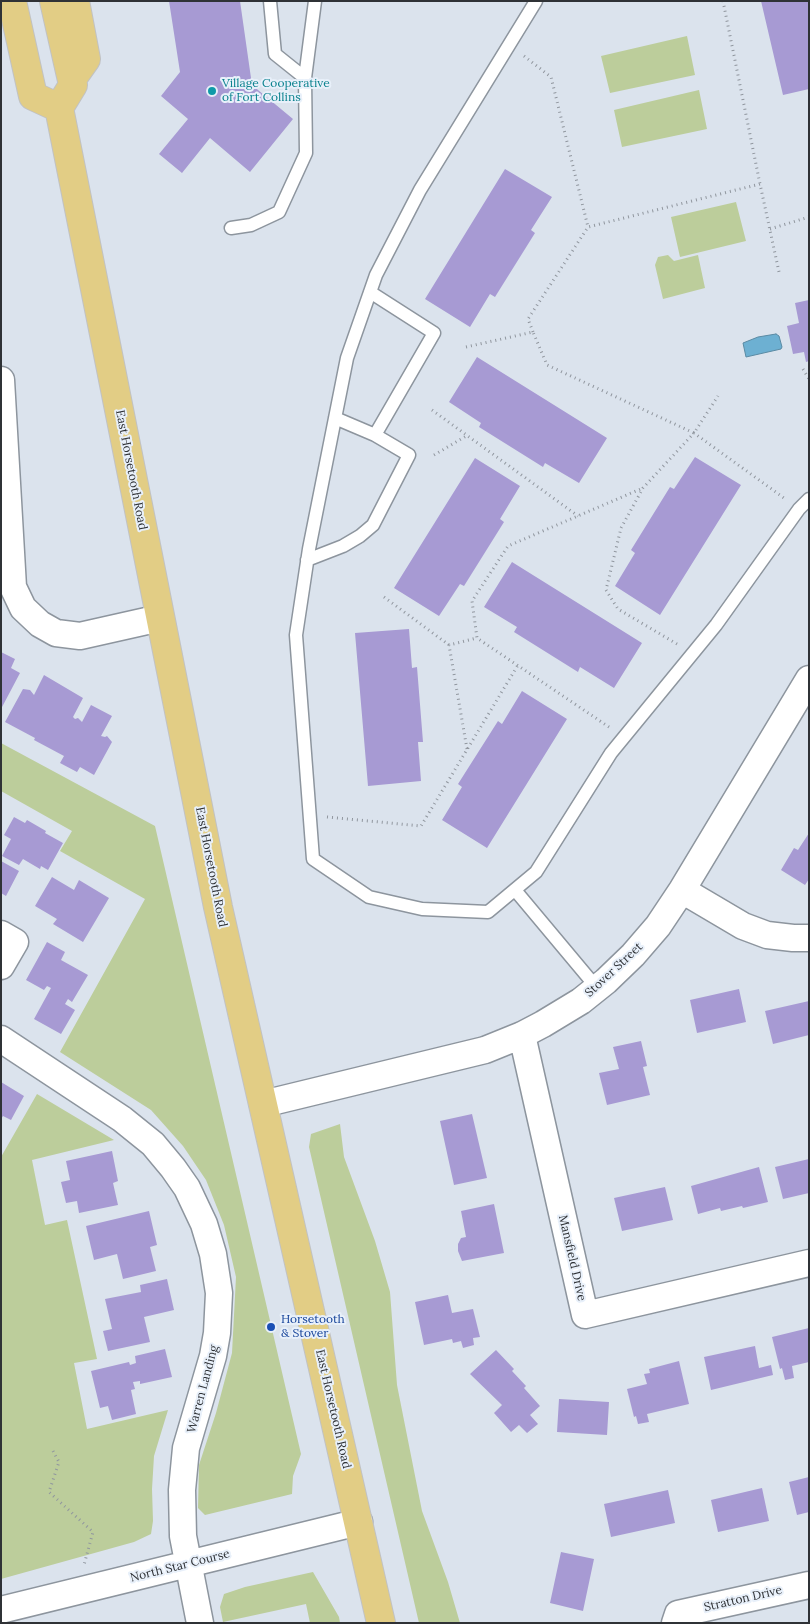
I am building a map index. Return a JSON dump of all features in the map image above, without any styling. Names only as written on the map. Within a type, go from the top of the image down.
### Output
[{"type":"main road","points":[[12,1],[33,96],[59,108],[73,85],[54,1]]},
{"type":"main road","points":[[71,79],[86,59],[75,1]]},
{"type":"main road","name":"East Horsetooth Road","points":[[59,108],[218,907],[381,1623]]},
{"type":"street","points":[[1,380],[12,587],[23,608],[40,624],[56,633],[80,636],[160,618]]},
{"type":"street","name":"Stover Street","points":[[263,1104],[485,1050],[522,1035],[566,1010],[597,988],[633,955],[658,926],[682,890],[809,679]]},
{"type":"street","points":[[682,890],[743,926],[767,935],[809,938]]},
{"type":"street","points":[[1,934],[15,942],[1,966]]},
{"type":"street","name":"Mansfield Drive","points":[[522,1035],[585,1315],[809,1263]]},
{"type":"street","name":"Warren Landing","points":[[1,1039],[122,1119],[153,1144],[187,1188],[204,1224],[213,1254],[219,1293],[217,1333],[213,1356],[186,1448],[182,1490],[183,1536],[200,1623]]},
{"type":"street","name":"North Star Course","points":[[1,1610],[358,1522]]},
{"type":"street","name":"Stratton Drive","points":[[676,1618],[809,1585]]},
{"type":"lane","points":[[270,1],[275,54],[304,78]]},
{"type":"lane","points":[[231,228],[251,225],[279,212],[306,153],[304,78],[315,1]]},
{"type":"lane","points":[[536,1],[420,190],[376,275],[347,358],[307,560],[296,635],[313,859],[369,898],[422,909],[488,912],[536,872],[611,753],[716,625],[799,509],[809,500]]},
{"type":"lane","points":[[370,292],[434,333],[375,435]]},
{"type":"lane","points":[[307,560],[342,546],[360,536],[373,525],[410,455],[375,435],[335,418]]},
{"type":"lane","points":[[515,890],[597,988]]},
{"type":"path","points":[[723,1],[779,272]]},
{"type":"path","points":[[509,45],[551,77],[588,227]]},
{"type":"path","points":[[760,184],[588,227],[528,319],[546,365],[694,433],[799,509]]},
{"type":"path","points":[[770,229],[809,217]]},
{"type":"path","points":[[466,347],[533,332]]},
{"type":"path","points":[[803,369],[809,379]]},
{"type":"path","points":[[692,653],[618,609],[606,590],[621,528],[643,488],[694,433],[718,396]]},
{"type":"path","points":[[432,410],[578,516]]},
{"type":"path","points":[[434,455],[468,436]]},
{"type":"path","points":[[477,638],[472,601],[508,546],[643,488]]},
{"type":"path","points":[[384,597],[449,645],[467,749]]},
{"type":"path","points":[[449,645],[477,638],[624,737]]},
{"type":"path","points":[[309,815],[421,826],[518,665]]},
{"type":"path","points":[[53,1451],[59,1462],[49,1492],[93,1532],[76,1592]]},
{"type":"green space","points":[[687,36],[695,75],[610,93],[601,56]]},
{"type":"green space","points":[[699,90],[707,129],[622,147],[614,110]]},
{"type":"green space","points":[[736,202],[746,241],[680,257],[671,217]]},
{"type":"green space","points":[[668,255],[674,261],[698,255],[705,288],[663,299],[655,265],[658,257]]},
{"type":"green space","points":[[1,743],[155,826],[301,1454],[293,1476],[292,1494],[205,1515],[198,1508],[199,1465],[216,1413],[232,1353],[236,1277],[224,1225],[206,1180],[183,1146],[151,1110],[60,1052],[145,899],[60,851],[72,831],[1,791]]},
{"type":"green space","points":[[37,1094],[114,1140],[32,1160],[45,1225],[67,1220],[97,1359],[74,1363],[87,1429],[168,1410],[154,1456],[151,1534],[134,1542],[1,1579],[1,1157]]},
{"type":"green space","points":[[340,1124],[344,1157],[375,1241],[390,1292],[397,1385],[422,1511],[448,1582],[460,1623],[419,1623],[309,1147],[311,1134]]},
{"type":"green space","points":[[313,1572],[339,1617],[340,1623],[310,1623],[306,1604],[223,1622],[220,1607],[224,1594],[245,1587]]},
{"type":"water","points":[[776,334],[779,336],[781,349],[746,357],[743,343],[758,337]]},
{"type":"building","name":"Village Cooperative of Fort Collins","points":[[169,1],[240,1],[252,85],[293,119],[250,172],[210,138],[182,173],[159,154],[188,119],[161,96],[180,72]]},
{"type":"building","points":[[761,1],[809,1],[809,89],[783,95]]},
{"type":"building","points":[[505,169],[552,197],[531,230],[535,233],[495,297],[490,294],[470,327],[425,299]]},
{"type":"building","points":[[809,300],[809,361],[806,362],[804,352],[793,354],[787,326],[799,323],[795,303]]},
{"type":"building","points":[[477,357],[607,438],[579,483],[545,463],[543,467],[479,427],[481,423],[449,402]]},
{"type":"building","points":[[695,457],[741,485],[660,615],[615,586],[635,553],[631,550],[670,487],[674,489]]},
{"type":"building","points":[[475,458],[520,486],[500,519],[504,522],[464,586],[460,584],[439,616],[394,588]]},
{"type":"building","points":[[512,562],[642,643],[614,688],[580,667],[578,672],[514,632],[517,627],[484,607]]},
{"type":"building","points":[[409,629],[412,668],[417,667],[423,742],[418,742],[421,781],[368,786],[355,633]]},
{"type":"building","points":[[1,652],[15,659],[11,668],[20,673],[1,709]]},
{"type":"building","points":[[44,675],[83,698],[73,717],[75,719],[78,718],[82,722],[91,705],[112,716],[101,736],[107,736],[112,742],[94,775],[80,767],[77,772],[60,763],[64,756],[5,722],[23,689],[30,690],[34,695]]},
{"type":"building","points":[[522,691],[567,719],[487,848],[442,820],[462,787],[458,784],[498,721],[502,724]]},
{"type":"building","points":[[14,817],[25,823],[27,820],[63,843],[48,870],[41,866],[40,869],[23,859],[19,865],[2,856],[11,839],[4,835]]},
{"type":"building","points":[[809,833],[809,879],[805,885],[781,870],[794,848],[798,850]]},
{"type":"building","points":[[1,861],[19,871],[6,896],[1,893]]},
{"type":"building","points":[[52,877],[74,890],[79,880],[109,898],[83,942],[53,924],[57,919],[35,906]]},
{"type":"building","points":[[47,942],[65,952],[61,960],[88,975],[72,1002],[68,999],[65,1004],[75,1010],[61,1034],[34,1019],[51,988],[47,986],[44,990],[26,980]]},
{"type":"building","points":[[739,989],[746,1022],[697,1033],[690,1000]]},
{"type":"building","points":[[809,1001],[809,1035],[773,1044],[765,1011]]},
{"type":"building","points":[[641,1041],[647,1066],[643,1067],[650,1095],[607,1105],[599,1073],[619,1069],[613,1047]]},
{"type":"building","points":[[1,1082],[24,1096],[11,1120],[3,1116],[1,1119]]},
{"type":"building","points":[[472,1114],[487,1178],[454,1185],[440,1121]]},
{"type":"building","points":[[112,1151],[118,1181],[113,1183],[118,1205],[79,1213],[77,1201],[66,1203],[61,1182],[70,1180],[66,1161]]},
{"type":"building","points":[[809,1159],[809,1193],[783,1199],[775,1167]]},
{"type":"building","points":[[759,1167],[768,1202],[721,1211],[720,1208],[698,1214],[691,1186]]},
{"type":"building","points":[[665,1187],[673,1220],[622,1231],[614,1198]]},
{"type":"building","points":[[494,1204],[504,1253],[462,1261],[458,1251],[458,1244],[461,1238],[466,1237],[461,1211]]},
{"type":"building","points":[[149,1211],[157,1245],[150,1247],[156,1271],[123,1279],[117,1254],[94,1260],[86,1226]]},
{"type":"building","points":[[167,1279],[174,1310],[144,1317],[150,1342],[108,1351],[103,1331],[112,1329],[105,1299],[141,1292],[140,1285]]},
{"type":"building","points":[[448,1295],[452,1313],[473,1309],[480,1337],[473,1338],[474,1345],[463,1348],[461,1341],[453,1343],[452,1339],[424,1345],[415,1302]]},
{"type":"building","points":[[809,1328],[809,1362],[792,1366],[794,1378],[785,1380],[782,1368],[780,1369],[772,1337]]},
{"type":"building","points":[[755,1346],[759,1368],[771,1365],[773,1375],[711,1390],[704,1357]]},
{"type":"building","points":[[165,1349],[172,1377],[140,1384],[140,1381],[133,1382],[135,1389],[131,1390],[136,1414],[112,1420],[108,1406],[100,1408],[91,1371],[129,1362],[130,1365],[136,1363],[135,1356]]},
{"type":"building","points":[[496,1350],[514,1369],[512,1371],[526,1386],[524,1388],[540,1406],[530,1415],[538,1424],[527,1433],[519,1425],[511,1432],[494,1413],[502,1405],[470,1374]]},
{"type":"building","points":[[679,1361],[689,1404],[647,1414],[649,1422],[638,1424],[636,1416],[634,1417],[627,1389],[647,1384],[644,1374],[650,1373],[649,1369]]},
{"type":"building","points":[[559,1399],[609,1402],[607,1435],[557,1432]]},
{"type":"building","points":[[809,1477],[809,1512],[797,1515],[789,1482]]},
{"type":"building","points":[[762,1488],[769,1521],[718,1532],[711,1500]]},
{"type":"building","points":[[668,1490],[675,1523],[611,1537],[604,1504]]},
{"type":"building","points":[[561,1552],[594,1559],[583,1611],[550,1603]]},
{"type":"place","name":"Village Cooperative of Fort Collins","points":[[212,91]]},
{"type":"place","name":"Horsetooth & Stover","points":[[271,1327]]}]
